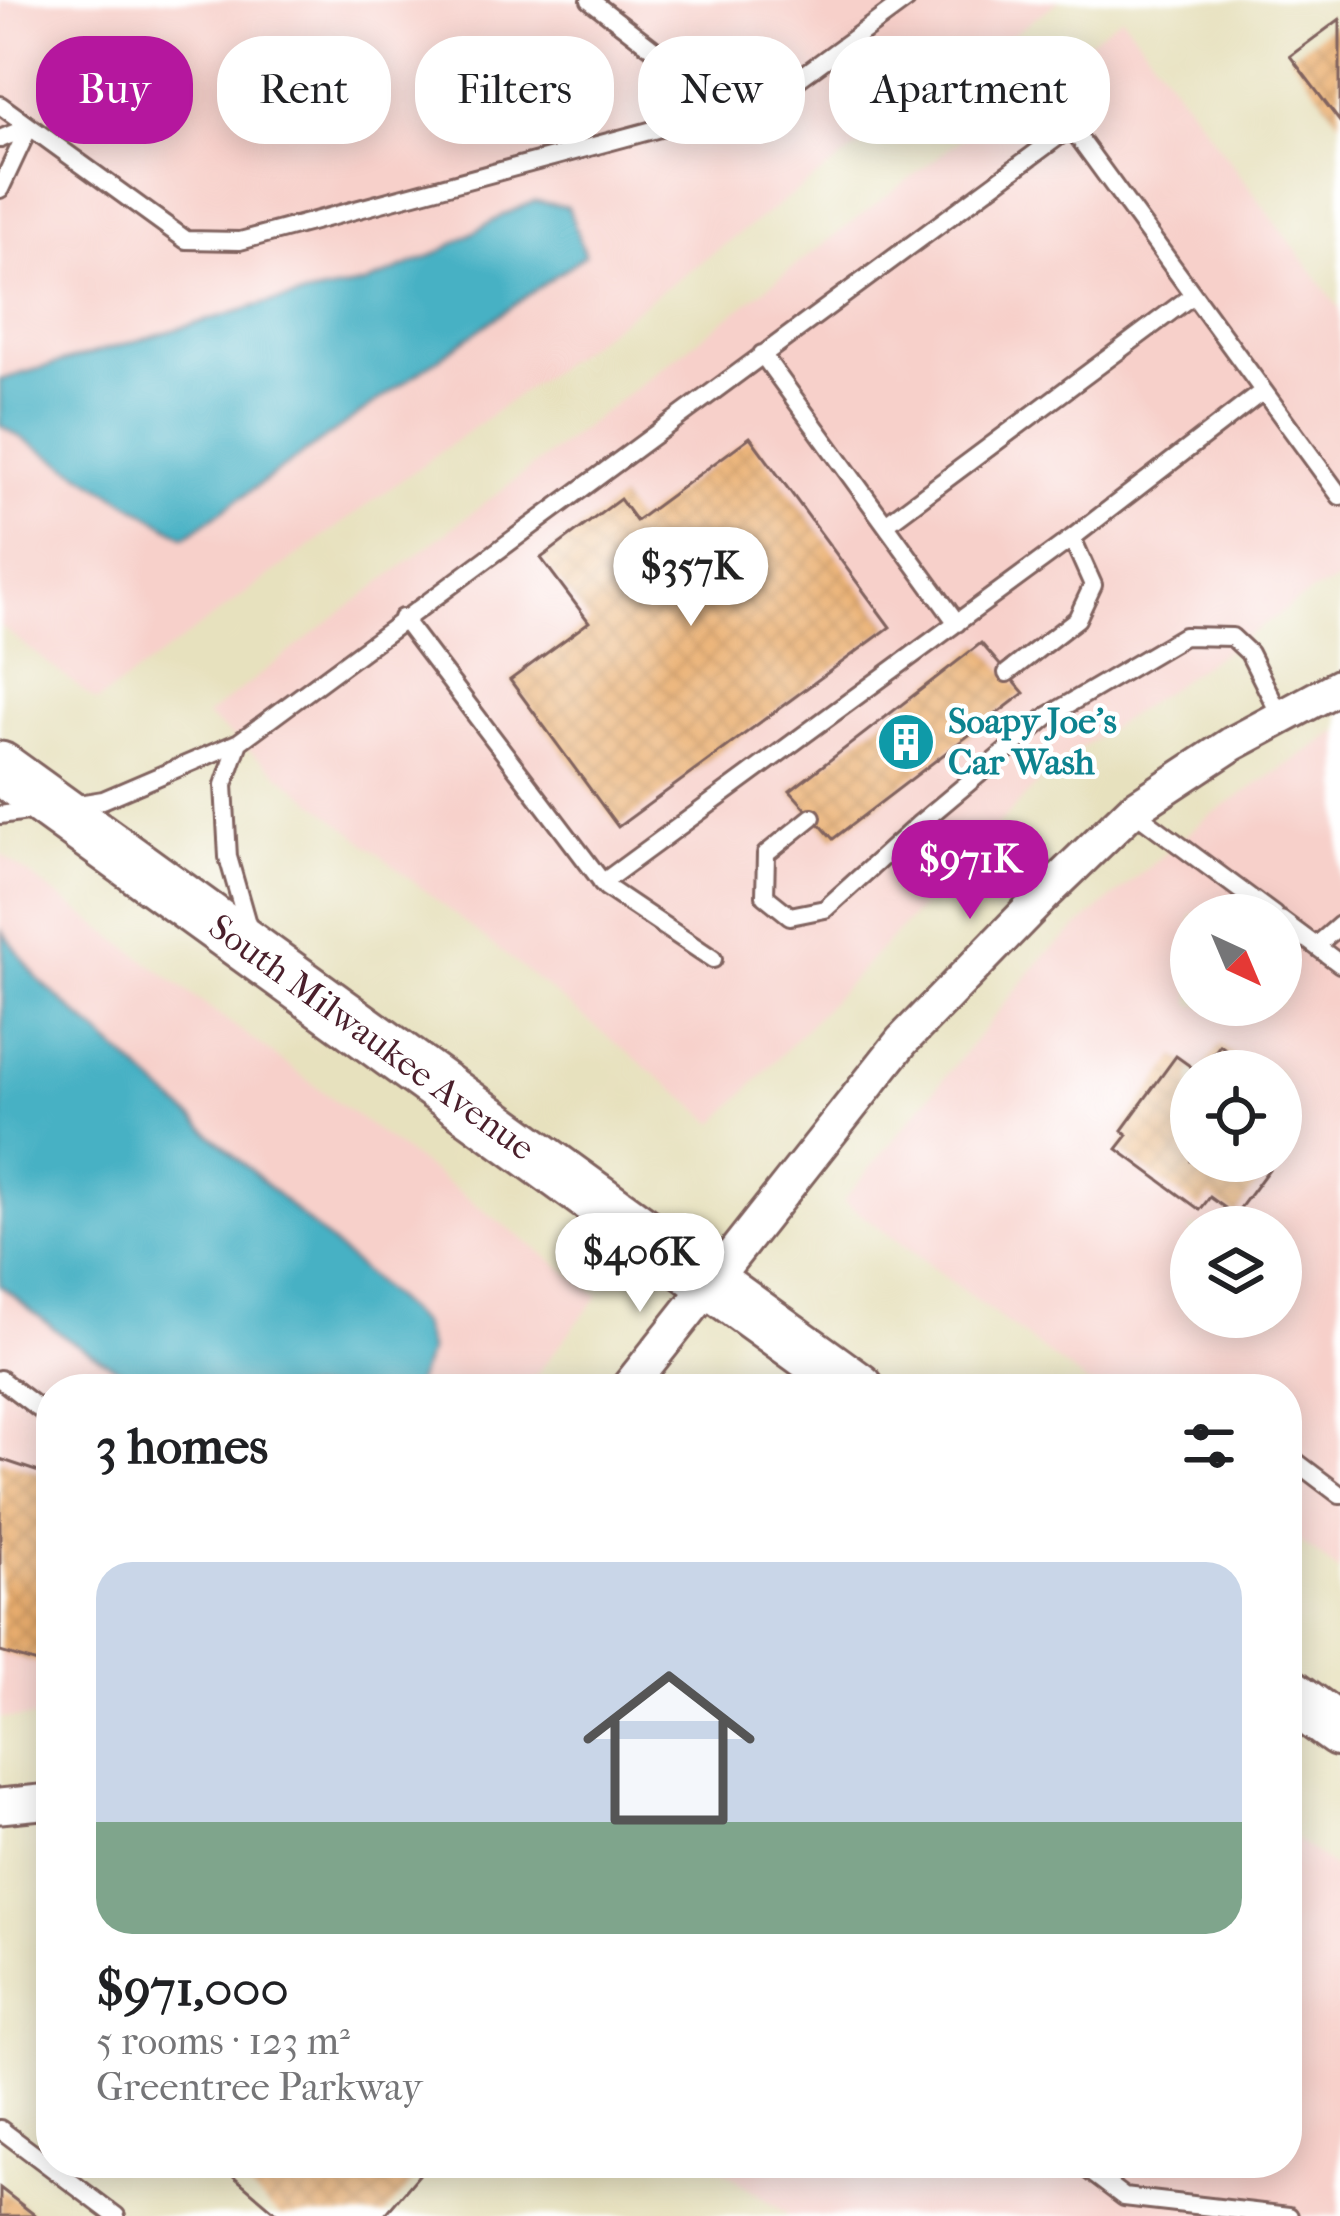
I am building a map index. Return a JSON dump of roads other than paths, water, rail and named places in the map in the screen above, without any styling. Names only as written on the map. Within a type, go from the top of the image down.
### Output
[{"type":"main road","name":"South Milwaukee Avenue","points":[[0,768],[837,1374]]},
{"type":"main road","points":[[1302,1704],[1340,1731]]},
{"type":"street","points":[[638,1374],[902,1041],[1132,810],[1340,686]]},
{"type":"street","points":[[0,1806],[36,1802]]},
{"type":"lane","points":[[590,0],[638,37]]},
{"type":"lane","points":[[805,74],[906,0]]},
{"type":"lane","points":[[0,105],[186,240],[240,241],[638,134]]},
{"type":"lane","points":[[0,139],[29,127]]},
{"type":"lane","points":[[0,165],[29,127]]},
{"type":"lane","points":[[0,189],[29,127]]},
{"type":"lane","points":[[0,815],[103,800],[239,742],[1071,127],[1340,496]]},
{"type":"lane","points":[[886,524],[1193,295]]},
{"type":"lane","points":[[762,354],[957,622]]},
{"type":"lane","points":[[602,884],[1072,538],[1263,391]]},
{"type":"lane","points":[[1007,674],[1077,619],[1093,585],[1072,538]]},
{"type":"lane","points":[[402,618],[602,884],[713,958]]},
{"type":"lane","points":[[812,817],[766,854],[765,896],[790,916],[825,909],[1048,716],[1184,636],[1232,637],[1249,653],[1281,717]]},
{"type":"lane","points":[[239,742],[224,785],[228,857],[256,956]]},
{"type":"lane","points":[[1132,810],[1246,894]]},
{"type":"lane","points":[[1316,946],[1340,925]]},
{"type":"lane","points":[[1302,936],[1340,964]]},
{"type":"lane","points":[[0,1379],[36,1407]]},
{"type":"lane","points":[[1302,1466],[1340,1495]]},
{"type":"lane","points":[[0,2129],[36,2156]]},
{"type":"lane","points":[[65,2178],[116,2216]]},
{"type":"lane","points":[[1099,2178],[1124,2197],[1289,2216]]},
{"type":"water","points":[[535,201],[568,207],[585,255],[185,537],[0,425],[0,380],[264,304],[365,284],[438,253]]},
{"type":"water","points":[[3,932],[37,978],[421,1324],[429,1352],[419,1374],[127,1374],[66,1338],[0,1285]]},
{"type":"place","name":"Soapy Joe's Car Wash","points":[[906,742]]}]
